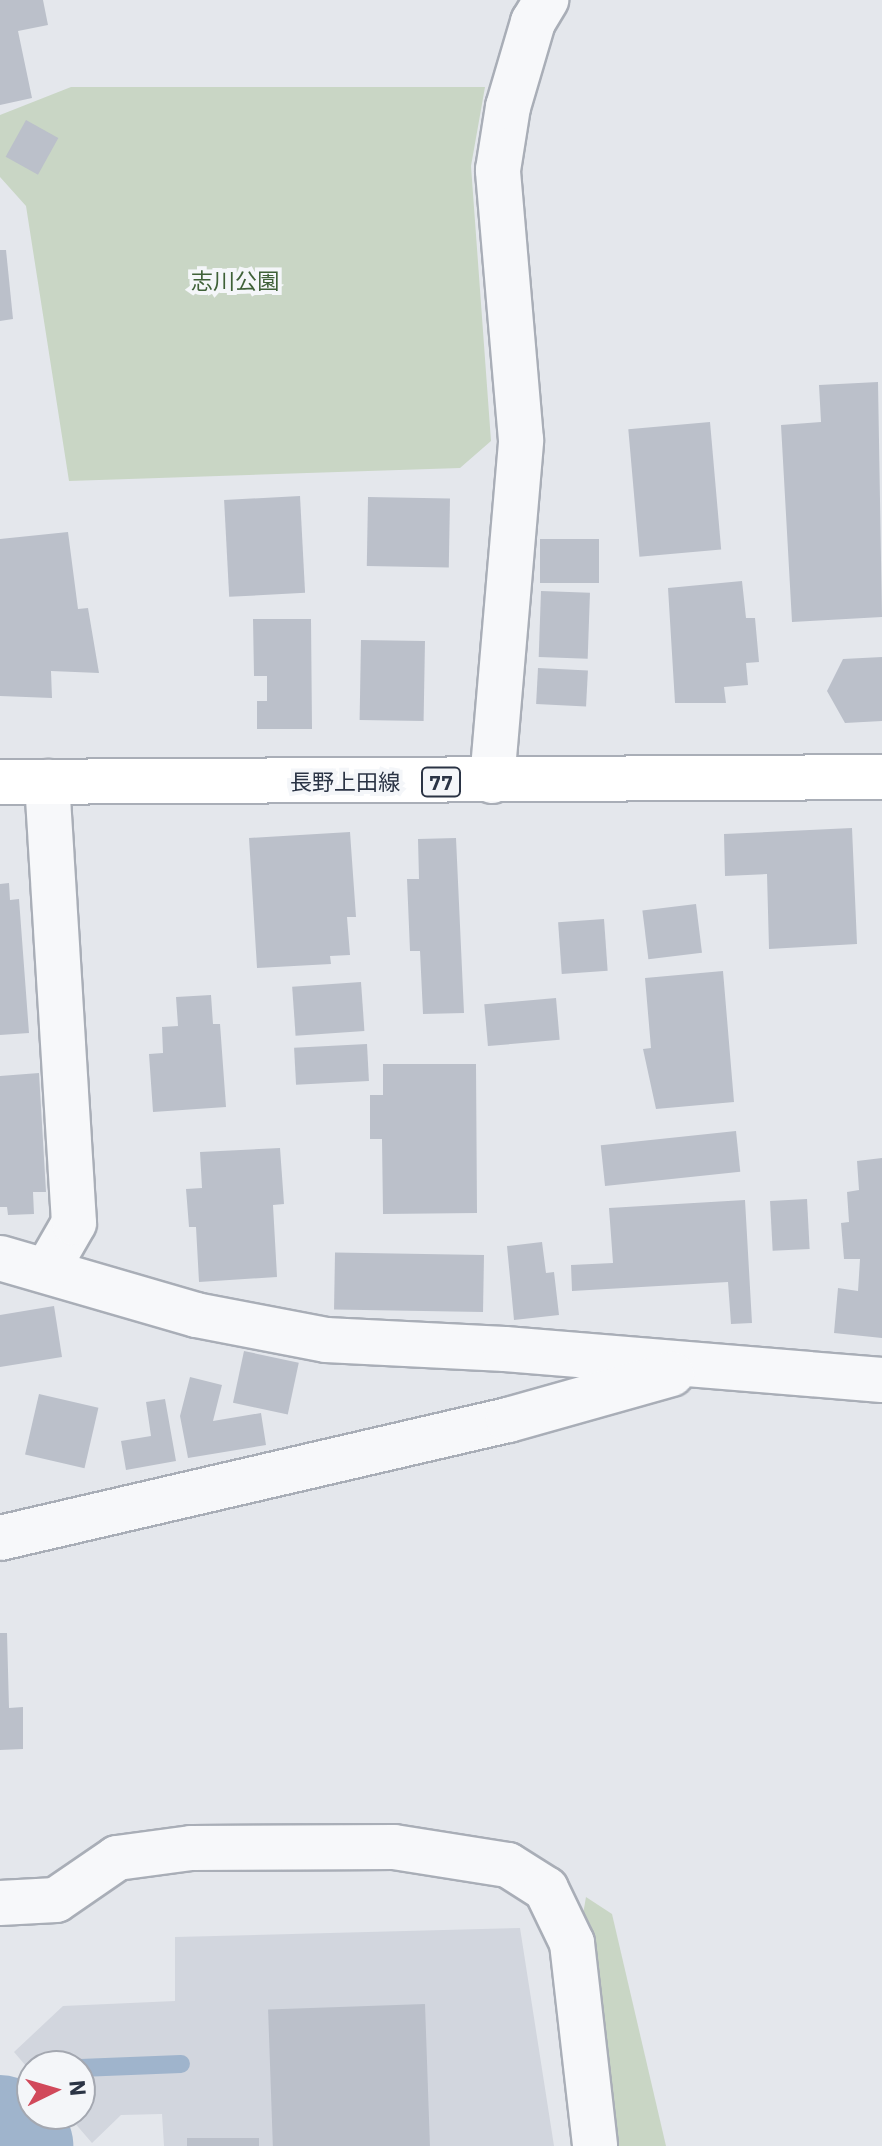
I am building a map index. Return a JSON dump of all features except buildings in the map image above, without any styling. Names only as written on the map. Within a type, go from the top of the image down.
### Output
[{"type":"main road","name":"長野上田線","points":[[0,782],[882,777]]},
{"type":"street","points":[[492,781],[521,440],[498,170],[508,107],[533,22],[546,0]]},
{"type":"street","points":[[47,782],[74,1223],[47,1270]]},
{"type":"street","points":[[0,1258],[196,1315],[326,1340],[505,1349],[882,1380]]},
{"type":"street","points":[[0,1538],[508,1420],[697,1367]]},
{"type":"street","points":[[0,1903],[56,1900],[117,1858],[191,1848],[394,1847],[508,1865],[546,1889],[572,1943],[595,2146]]},
{"type":"shaded area","points":[[520,1928],[554,2146],[164,2146],[162,2114],[121,2115],[92,2143],[81,2130],[96,2130],[96,2050],[16,2050],[63,2006],[175,2001],[175,1937]]},
{"type":"green space","name":"志川公園","points":[[71,87],[485,87],[471,166],[491,441],[460,468],[69,481],[26,206],[0,177],[0,115]]},
{"type":"green space","points":[[586,1897],[612,1914],[666,2146],[610,2146],[582,1920]]},
{"type":"waterway","points":[[96,2067],[181,2064]]},
{"type":"waterway","points":[[0,2122],[16,2108]]},
{"type":"waterway","points":[[0,2131],[17,2146]]}]
